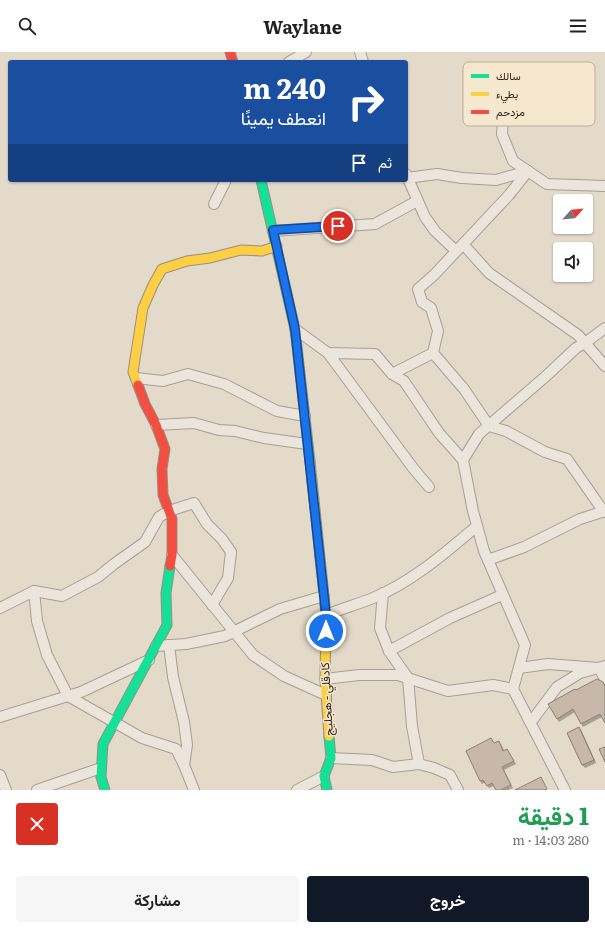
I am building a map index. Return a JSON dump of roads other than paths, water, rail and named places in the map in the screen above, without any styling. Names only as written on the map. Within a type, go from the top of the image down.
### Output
[{"type":"street","points":[[292,60],[306,52]]},
{"type":"street","points":[[503,126],[502,134],[513,161],[547,184],[605,186]]},
{"type":"street","points":[[408,176],[437,174],[462,178],[496,180],[528,171]]},
{"type":"street","points":[[433,353],[438,331],[431,308],[422,302],[418,289],[510,195],[528,171]]},
{"type":"street","points":[[408,178],[424,217],[436,231],[460,247],[490,273],[578,335],[605,366]]},
{"type":"street","points":[[214,204],[225,182]]},
{"type":"street","name":"كادقلي - هجليج","points":[[262,182],[295,329],[326,615],[325,679],[331,758],[324,776]]},
{"type":"street","points":[[273,230],[375,224],[417,201]]},
{"type":"street","points":[[105,790],[100,777],[103,744],[167,625],[166,593],[172,555],[172,519],[163,495],[162,469],[165,449],[134,372],[137,340],[143,308],[152,285],[162,269],[241,250],[262,251],[276,246]]},
{"type":"street","points":[[463,460],[479,434],[546,377],[576,348],[605,328]]},
{"type":"street","points":[[295,329],[328,353],[413,468],[429,487]]},
{"type":"street","points":[[328,353],[375,354],[392,374],[404,381],[439,433],[463,460],[477,526],[488,560],[525,645],[513,689],[565,790]]},
{"type":"street","points":[[392,374],[433,353]]},
{"type":"street","points":[[433,353],[464,389],[488,426],[506,431],[546,452],[567,459],[604,512],[580,519],[524,547],[488,560]]},
{"type":"street","points":[[136,378],[163,381],[188,374],[224,384],[277,411],[305,416]]},
{"type":"street","points":[[156,425],[194,423],[219,430],[236,431],[264,438],[308,444]]},
{"type":"street","points":[[0,608],[34,591],[62,596],[98,578],[114,564],[145,542],[159,517],[169,511],[194,503],[207,524],[231,552],[228,578],[212,605]]},
{"type":"street","points":[[326,615],[373,598],[413,577],[477,526]]},
{"type":"street","points":[[172,555],[252,655],[284,676],[326,694]]},
{"type":"street","points":[[34,591],[37,620],[47,655],[68,696],[142,738],[176,749],[194,790]]},
{"type":"street","points":[[383,593],[380,628],[389,651],[408,678],[412,726],[419,764]]},
{"type":"street","points":[[389,651],[450,618],[502,595]]},
{"type":"street","points":[[156,646],[186,644],[225,636],[280,609],[324,596]]},
{"type":"street","points":[[169,645],[173,677],[184,722],[187,745],[184,765]]},
{"type":"street","points":[[0,717],[81,692],[149,660]]},
{"type":"street","points":[[519,668],[548,664],[602,667]]},
{"type":"street","points":[[602,667],[605,679]]},
{"type":"street","points":[[531,722],[557,687],[580,673],[602,667]]},
{"type":"street","points":[[325,679],[359,675],[398,675],[448,691],[493,685],[513,689]]},
{"type":"street","points":[[331,758],[372,760],[393,767],[419,764],[434,768],[450,775],[458,790]]},
{"type":"street","points":[[37,790],[101,768]]},
{"type":"street","points":[[0,775],[6,790]]},
{"type":"street","points":[[297,790],[324,776],[327,790]]}]
